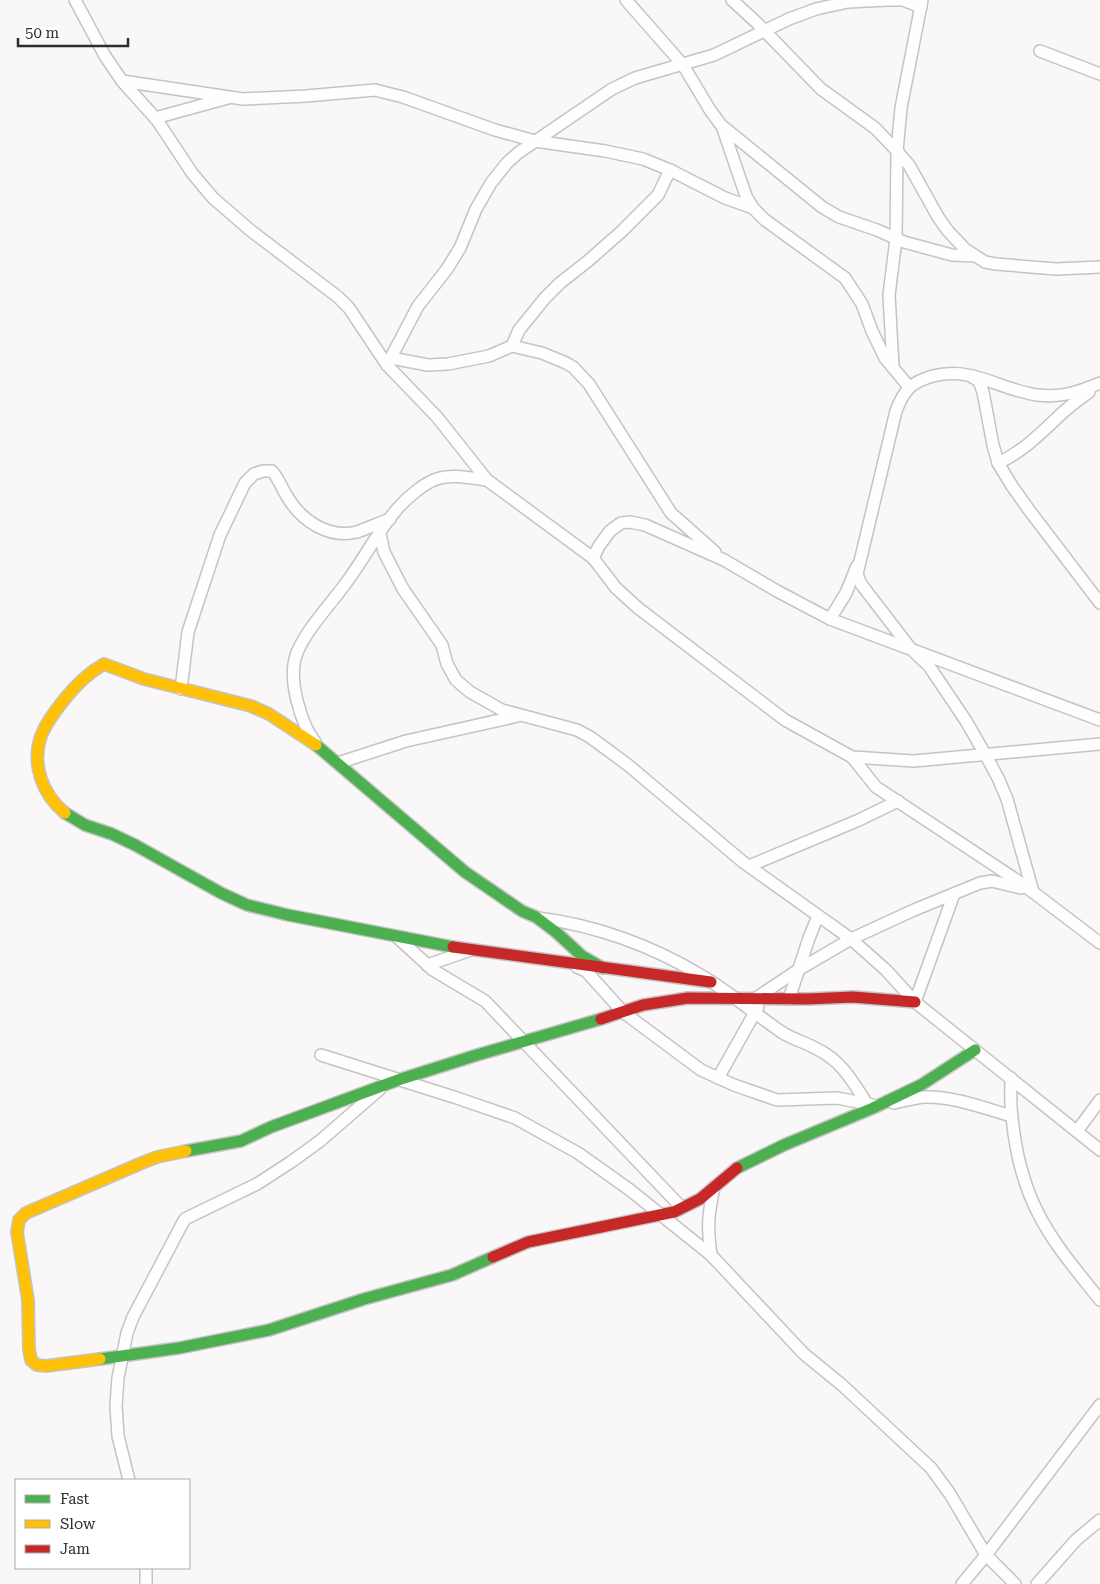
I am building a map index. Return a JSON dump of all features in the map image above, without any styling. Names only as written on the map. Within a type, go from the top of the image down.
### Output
[{"type":"street","points":[[75,0],[105,56],[122,81],[155,118],[192,173],[213,198],[250,230],[343,302],[389,362],[437,417],[487,480],[593,558],[616,588],[662,627],[784,720],[852,757],[876,787],[1033,892],[1100,943]]},
{"type":"street","points":[[626,0],[683,65],[710,110],[721,124],[831,213],[896,239],[952,255],[976,256]]},
{"type":"street","points":[[732,0],[821,89],[875,128],[909,165],[938,217],[965,249],[985,262],[996,264],[1056,269],[1100,267]]},
{"type":"street","points":[[389,362],[418,306],[447,269],[460,248],[476,209],[491,183],[518,152],[635,78],[714,55],[789,19],[831,5],[903,0],[921,3],[901,108],[897,152],[896,239],[889,295],[893,367]]},
{"type":"street","points":[[1040,51],[1100,74]]},
{"type":"street","points":[[122,81],[243,99],[375,90],[403,97],[495,130],[535,141],[624,155],[643,160],[670,170],[725,198],[753,208]]},
{"type":"street","points":[[155,118],[232,97]]},
{"type":"street","points":[[721,124],[746,196],[753,208],[765,220],[845,278],[862,304],[879,347],[909,387]]},
{"type":"street","points":[[512,346],[519,330],[545,298],[622,231],[658,195],[670,170]]},
{"type":"street","points":[[389,362],[428,365],[448,364],[489,356],[512,346],[542,353],[573,367],[589,384],[606,409],[671,513],[724,560]]},
{"type":"street","points":[[1033,892],[1007,799],[985,754],[966,721],[929,666],[911,649],[861,584],[857,574],[896,411],[909,387],[920,379],[945,373],[968,374],[1036,395],[1057,396],[1074,394],[1100,383]]},
{"type":"street","points":[[968,374],[979,381],[983,392],[998,463],[1029,510],[1100,603]]},
{"type":"street","points":[[998,463],[1014,456],[1059,415],[1100,383]]},
{"type":"street","points":[[181,689],[188,632],[220,535],[245,483],[254,474],[272,471],[300,515],[319,528],[339,534],[356,532],[390,518]]},
{"type":"street","points":[[318,746],[304,722],[294,682],[294,659],[303,640],[345,585],[400,506],[425,485],[435,480],[454,476],[487,480]]},
{"type":"street","points":[[593,558],[610,531],[621,523],[630,522],[645,525],[724,560],[777,592],[830,619],[1100,720]]},
{"type":"street","points":[[380,534],[384,552],[403,589],[442,645],[456,680],[470,692],[502,710],[576,730],[590,737],[628,764],[749,866],[851,939],[886,970],[915,1002],[1100,1150]]},
{"type":"street","points":[[830,619],[846,593],[859,562]]},
{"type":"street","points":[[602,968],[582,956],[557,933],[536,918],[522,911],[465,872],[318,746],[269,714],[251,706],[144,679],[104,664],[96,667],[58,707],[39,739],[39,770],[44,787],[50,801],[64,813],[84,824],[120,837],[236,900],[272,911],[398,938],[470,950],[571,964],[602,968],[711,982]]},
{"type":"street","points":[[338,762],[406,741],[523,715]]},
{"type":"street","points":[[852,757],[914,761],[1100,744]]},
{"type":"street","points":[[749,866],[898,801]]},
{"type":"street","points":[[718,1078],[755,1013],[761,998],[798,970],[851,939],[980,883],[992,881],[1033,892]]},
{"type":"street","points":[[915,1002],[954,894]]},
{"type":"street","points":[[789,999],[818,916]]},
{"type":"street","points":[[536,918],[571,924],[624,939],[659,953],[711,982],[792,1038],[830,1056],[848,1073],[873,1105]]},
{"type":"street","points":[[398,938],[433,970],[484,1001],[682,1208]]},
{"type":"street","points":[[427,965],[470,950]]},
{"type":"street","points":[[571,964],[586,972],[623,1012],[701,1070],[777,1100],[837,1098],[873,1105],[924,1097],[962,1102],[1012,1116]]},
{"type":"street","points":[[915,1002],[853,997],[789,999],[688,998],[643,1005],[398,1080],[271,1127],[241,1141],[144,1162],[26,1213],[19,1220],[16,1232],[28,1300],[31,1360],[36,1365],[46,1366],[180,1348],[269,1330],[364,1298],[452,1274],[528,1242],[660,1215],[682,1208],[700,1199],[736,1169],[784,1144],[921,1085],[975,1050]]},
{"type":"street","points":[[321,1054],[516,1118],[578,1153],[630,1190],[711,1255],[804,1354],[842,1386],[931,1468],[950,1494],[986,1555],[1015,1584]]},
{"type":"street","points":[[1011,1078],[1012,1116],[1024,1180],[1037,1212],[1056,1244],[1100,1300]]},
{"type":"street","points":[[129,1479],[118,1436],[116,1406],[118,1378],[126,1333],[132,1317],[185,1219],[257,1184],[291,1162],[320,1141],[383,1086]]},
{"type":"street","points":[[1077,1131],[1100,1100]]},
{"type":"street","points":[[711,1255],[708,1214],[714,1188]]},
{"type":"street","points":[[962,1584],[1100,1405]]},
{"type":"street","points":[[1038,1584],[1076,1540],[1100,1520]]},
{"type":"street","points":[[146,1569],[148,1583]]},
{"type":"traffic: fast","points":[[316,745],[465,872],[522,911],[536,917],[582,956],[603,968]]},
{"type":"traffic: fast","points":[[65,813],[85,825],[112,834],[135,845],[221,893],[247,905],[288,915],[453,947]]},
{"type":"traffic: fast","points":[[186,1151],[241,1141],[271,1127],[398,1080],[601,1019]]},
{"type":"traffic: fast","points":[[737,1168],[784,1145],[873,1108],[921,1085],[975,1050]]},
{"type":"traffic: fast","points":[[100,1359],[179,1348],[269,1330],[364,1299],[452,1275],[493,1257]]},
{"type":"traffic: slow","points":[[65,813],[57,806],[41,779],[37,758],[38,747],[45,726],[61,704],[87,676],[104,664],[144,679],[251,706],[269,714],[316,745]]},
{"type":"traffic: slow","points":[[100,1359],[46,1366],[37,1365],[31,1360],[28,1300],[17,1232],[19,1220],[26,1213],[144,1162],[157,1157],[186,1151]]},
{"type":"traffic: jam","points":[[453,947],[711,982]]},
{"type":"traffic: jam","points":[[601,1019],[643,1005],[688,998],[807,999],[853,997],[915,1002]]},
{"type":"traffic: jam","points":[[493,1257],[528,1242],[674,1212],[700,1199],[737,1168]]}]
